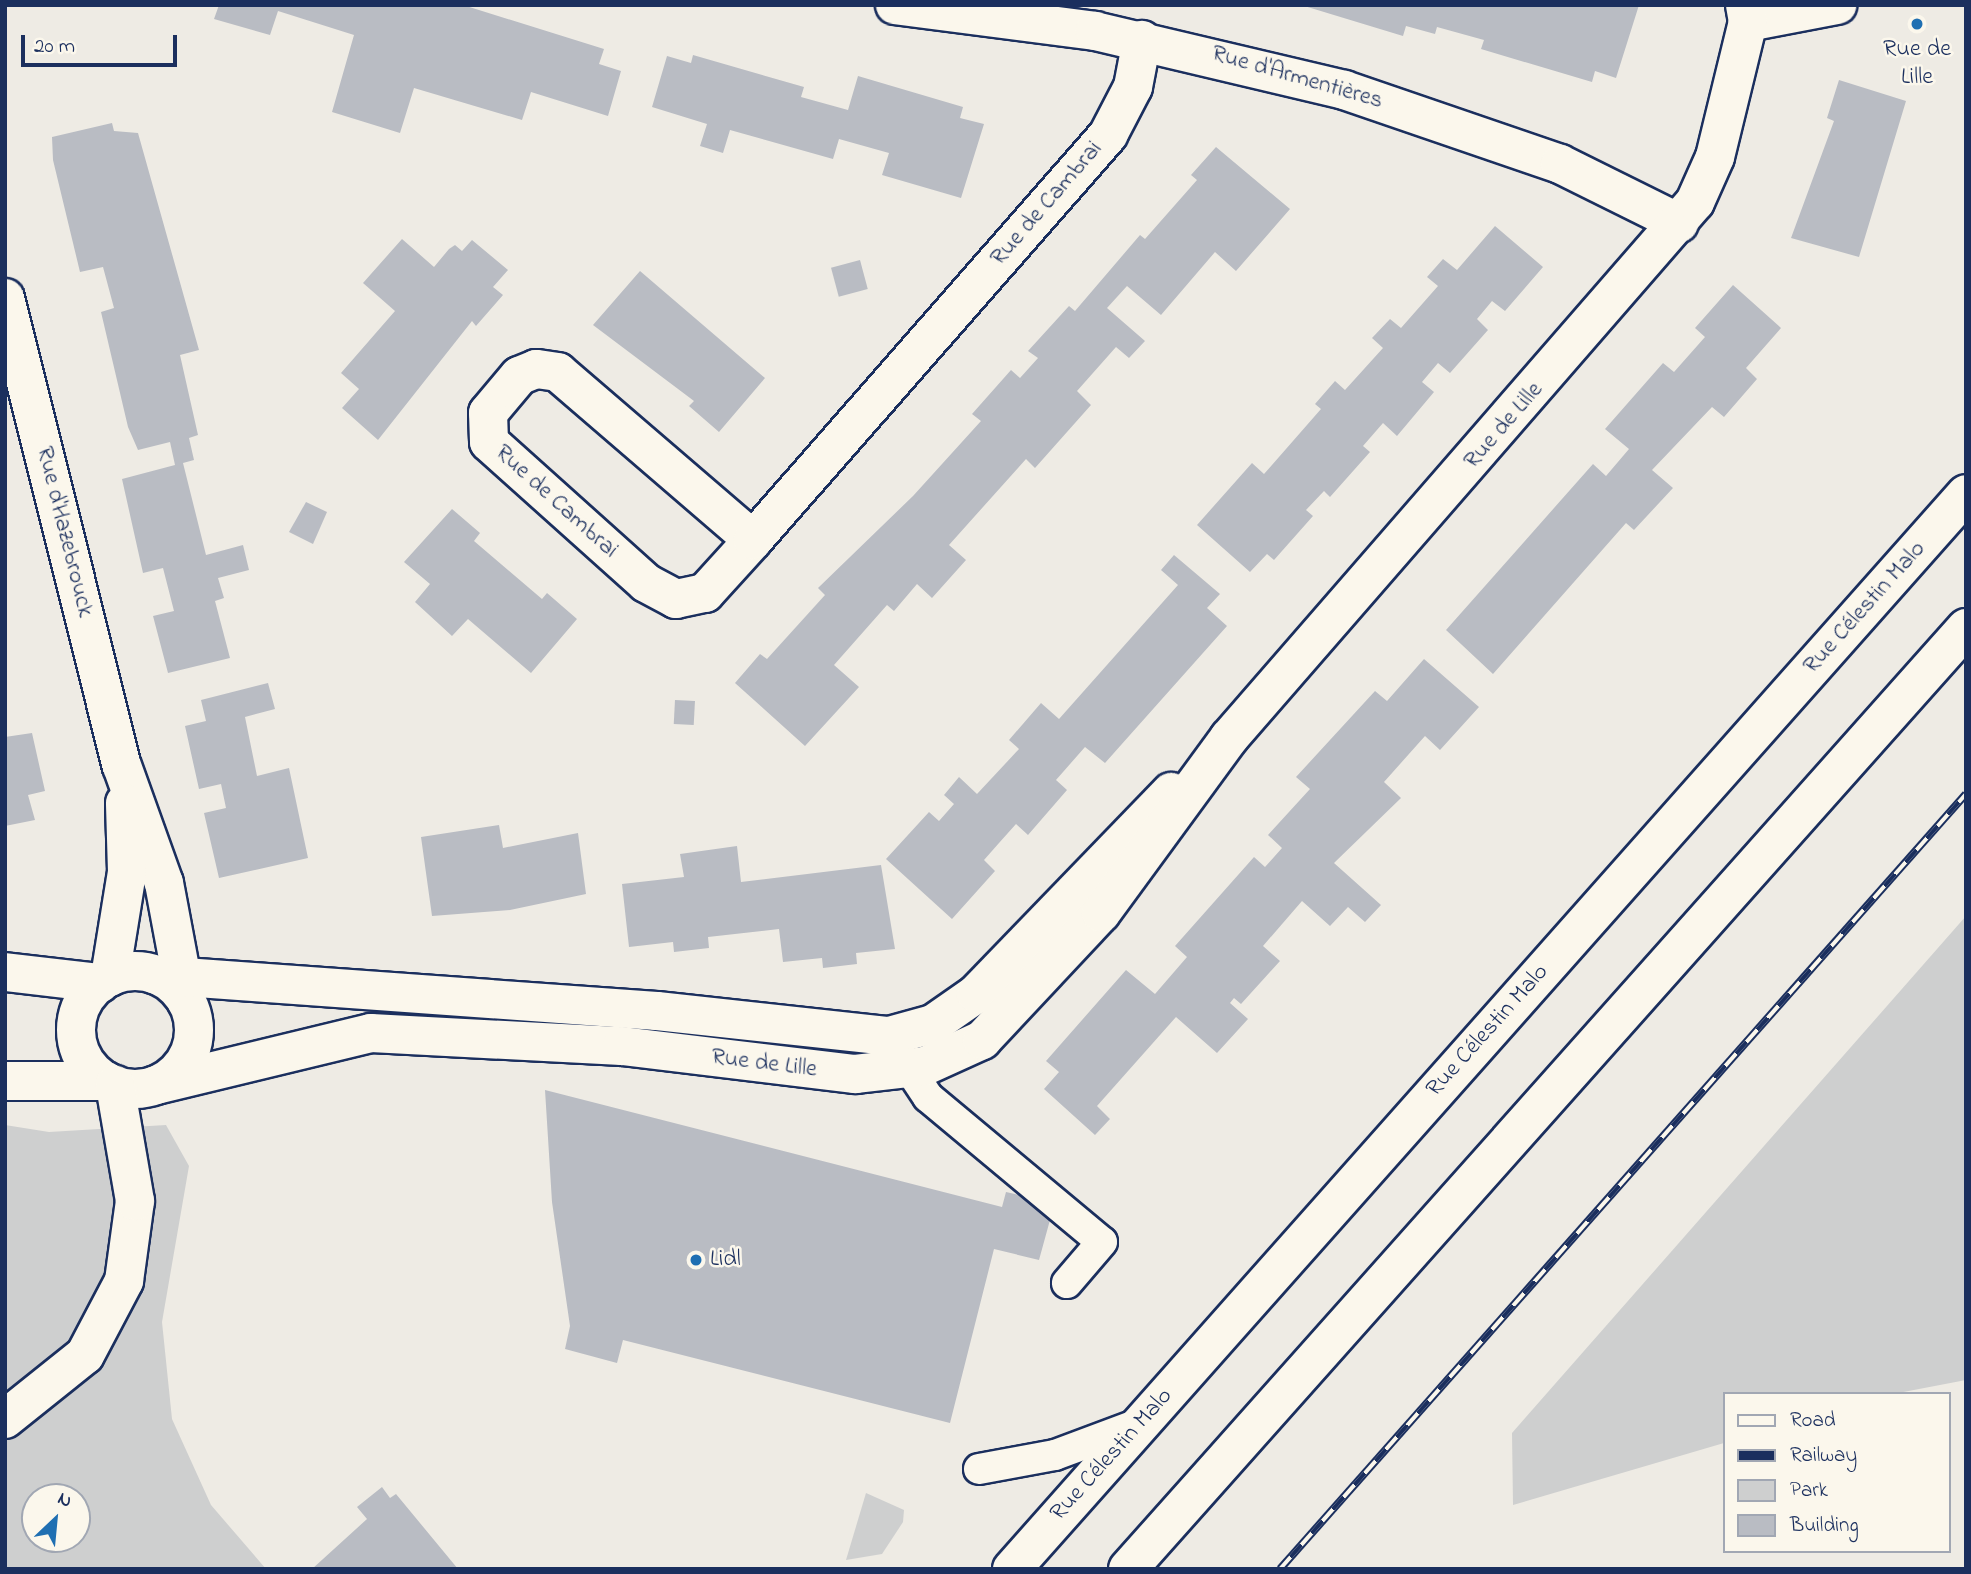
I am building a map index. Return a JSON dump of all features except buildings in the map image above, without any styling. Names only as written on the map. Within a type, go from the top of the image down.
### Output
[{"type":"main road","name":"Rue d'Armentières","points":[[895,5],[1142,40],[1439,121],[1560,164],[1679,223]]},
{"type":"main road","points":[[1747,13],[1837,5]]},
{"type":"main road","name":"Rue de Lille","points":[[156,1085],[338,1037],[404,1031],[622,1046],[855,1074],[909,1070],[960,1052],[1003,1023],[1116,894],[1229,738],[1679,223],[1715,157],[1747,13]]},
{"type":"main road","name":"Rue de Cambrai","points":[[753,540],[558,372],[536,369],[519,376],[488,413],[485,433],[496,450],[664,597],[705,593],[753,540],[1108,135],[1133,87],[1142,40]]},
{"type":"main road","name":"Rue d'Hazebrouck","points":[[5,298],[122,766],[164,883],[175,984]]},
{"type":"main road","name":"Rue Célestin Malo","points":[[1012,1569],[1966,494]]},
{"type":"main road","points":[[1128,1569],[1966,628]]},
{"type":"main road","name":"Rue de Lille","points":[[175,984],[644,1010],[889,1036],[933,1024],[976,994],[1113,846],[1229,738]]},
{"type":"main road","name":"Rue d'Hazebrouck","points":[[105,980],[127,872],[122,766]]},
{"type":"main road","points":[[5,972],[175,984],[194,1026],[191,1050],[177,1071],[156,1085],[5,1081]]},
{"type":"main road","points":[[5,1419],[85,1354],[124,1281],[135,1201],[111,1083],[88,1065],[76,1033],[80,1009],[105,980]]},
{"type":"lane","points":[[889,1036],[909,1070],[934,1102],[1102,1242],[1067,1283]]},
{"type":"lane","points":[[979,1469],[1055,1455],[1141,1423]]},
{"type":"green space","points":[[1966,916],[1966,1380],[1903,1392],[1722,1392],[1722,1444],[1513,1505],[1512,1433]]},
{"type":"green space","points":[[5,1125],[49,1132],[166,1125],[189,1166],[162,1322],[172,1419],[211,1505],[266,1569],[5,1569]]},
{"type":"green space","points":[[866,1493],[904,1510],[903,1522],[882,1554],[846,1560]]},
{"type":"railway","points":[[1280,1569],[1966,794]]},
{"type":"place","name":"Rue de Lille","points":[[1917,24]]},
{"type":"place","name":"Lidl","points":[[696,1260]]}]
